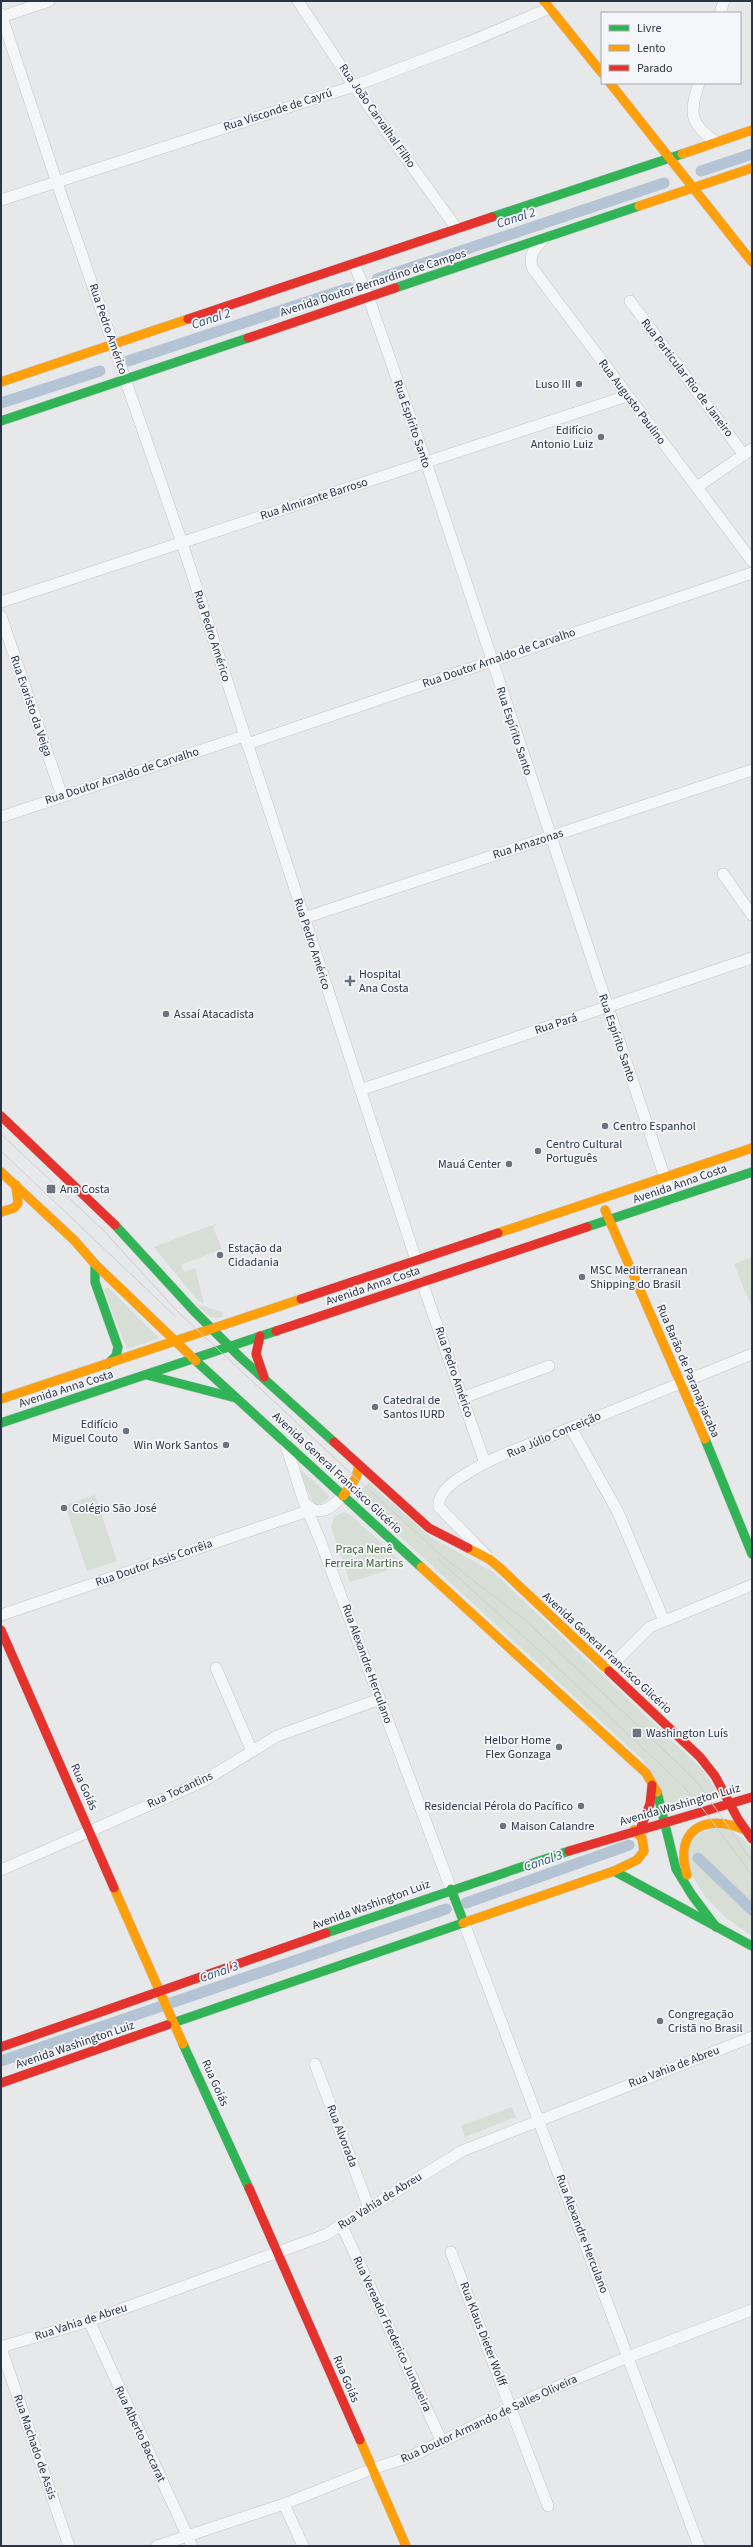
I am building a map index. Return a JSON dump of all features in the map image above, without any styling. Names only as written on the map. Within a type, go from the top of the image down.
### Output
[{"type":"main road","points":[[547,5],[601,72]]},
{"type":"main road","points":[[611,84],[752,262]]},
{"type":"main road","name":"Avenida Doutor Bernardino de Campos","points":[[1,382],[458,230],[752,130]]},
{"type":"main road","name":"Avenida Doutor Bernardino de Campos","points":[[1,421],[368,296],[544,240],[752,168]]},
{"type":"main road","name":"Avenida General Francisco Glicério","points":[[1,1116],[103,1211],[174,1290],[265,1379],[429,1528],[489,1559],[704,1762],[717,1780],[743,1829],[752,1839]]},
{"type":"main road","name":"Avenida Anna Costa","points":[[1,1423],[378,1297],[418,1272],[600,1199],[752,1148]]},
{"type":"main road","name":"Avenida General Francisco Glicério","points":[[1,1172],[74,1240],[95,1264],[174,1341],[284,1439],[343,1496],[646,1773],[652,1782],[678,1873],[716,1927],[752,1946]]},
{"type":"main road","name":"Avenida Anna Costa","points":[[1,1399],[212,1328],[609,1220],[752,1172]]},
{"type":"main road","points":[[1,1212],[14,1208],[18,1202],[16,1185]]},
{"type":"main road","name":"Rua Barão de Paranapiacaba","points":[[600,1199],[682,1384],[752,1554]]},
{"type":"main road","points":[[95,1264],[95,1282],[118,1347],[116,1356],[108,1364]]},
{"type":"main road","points":[[260,1336],[256,1354],[265,1379]]},
{"type":"main road","points":[[147,1375],[239,1398]]},
{"type":"main road","points":[[343,1496],[356,1478],[359,1465]]},
{"type":"main road","name":"Rua Goiás","points":[[1,1630],[90,1830],[161,1996],[176,2024],[279,2253],[406,2546]]},
{"type":"main road","points":[[637,1828],[650,1804],[652,1782]]},
{"type":"main road","name":"Avenida Washington Luiz","points":[[1,2047],[161,1996],[452,1892],[637,1828],[752,1797]]},
{"type":"main road","points":[[666,1834],[670,1824],[676,1817]]},
{"type":"main road","points":[[703,1909],[684,1864],[683,1851],[686,1838],[701,1826],[718,1821],[731,1823],[743,1829]]},
{"type":"main road","name":"Avenida Washington Luiz","points":[[1,2083],[176,2024],[462,1918],[614,1871],[637,1860],[644,1851],[642,1838],[637,1828]]},
{"type":"main road","points":[[614,1871],[716,1927]]},
{"type":"main road","points":[[452,1892],[462,1918]]},
{"type":"street","points":[[1,16],[49,1]]},
{"type":"street","name":"Rua João Carvalhal Filho","points":[[298,1],[354,86],[458,230]]},
{"type":"street","points":[[720,12],[724,1]]},
{"type":"street","name":"Rua Visconde de Cayrú","points":[[1,200],[56,180],[354,86],[467,43],[547,5]]},
{"type":"street","name":"Rua Pedro Américo","points":[[1,16],[56,180],[182,543],[418,1272],[485,1463]]},
{"type":"street","points":[[699,84],[692,106],[692,114],[700,129],[716,142]]},
{"type":"street","name":"Rua Augusto Paulino","points":[[544,240],[531,256],[533,268],[627,396],[698,487],[752,561]]},
{"type":"street","name":"Rua Espírito Santo","points":[[354,264],[368,296],[426,462],[549,837],[672,1199]]},
{"type":"street","name":"Rua Particular Rio de Janeiro","points":[[630,301],[748,452]]},
{"type":"street","name":"Rua Almirante Barroso","points":[[1,602],[627,396]]},
{"type":"street","points":[[698,487],[748,452]]},
{"type":"street","name":"Rua Doutor Arnaldo de Carvalho","points":[[1,817],[62,796],[245,740],[752,574]]},
{"type":"street","name":"Rua Evaristo da Veiga","points":[[1,616],[62,796]]},
{"type":"street","name":"Rua Amazonas","points":[[304,918],[752,770]]},
{"type":"street","points":[[723,874],[752,915]]},
{"type":"street","name":"Rua Pará","points":[[360,1090],[752,958]]},
{"type":"street","name":"Rua Júlio Conceição","points":[[489,1559],[477,1544],[441,1511],[438,1503],[442,1494],[457,1480],[485,1463],[682,1384],[752,1354]]},
{"type":"street","points":[[462,1398],[549,1366]]},
{"type":"street","points":[[571,1428],[618,1512],[664,1621]]},
{"type":"street","name":"Rua Alexandre Herculano","points":[[284,1439],[306,1507],[452,1892]]},
{"type":"street","points":[[306,1507],[319,1512],[336,1503],[343,1496]]},
{"type":"street","name":"Rua Doutor Assis Corrêia","points":[[1,1615],[306,1507]]},
{"type":"street","points":[[607,1670],[650,1627],[752,1585]]},
{"type":"street","points":[[216,1668],[252,1751]]},
{"type":"street","name":"Rua Tocantins","points":[[1,1870],[202,1782],[277,1736],[380,1699]]},
{"type":"street","name":"Rua Alexandre Herculano","points":[[462,1918],[699,2546]]},
{"type":"street","name":"Rua Vahia de Abreu","points":[[1,2348],[89,2321],[279,2253],[342,2226],[462,2151],[539,2119],[752,2037]]},
{"type":"street","name":"Rua Alvorada","points":[[315,2064],[369,2208]]},
{"type":"street","name":"Rua Vereador Frederico Junqueira","points":[[342,2226],[442,2442]]},
{"type":"street","name":"Rua Klaus Dieter Wolff","points":[[451,2252],[548,2506]]},
{"type":"street","name":"Rua Doutor Armando de Salles Oliveira","points":[[157,2546],[190,2542],[372,2469],[412,2456],[511,2407],[628,2357],[752,2310]]},
{"type":"street","name":"Rua Alberto Baccarat","points":[[89,2321],[190,2542]]},
{"type":"street","name":"Rua Machado de Assis","points":[[1,2348],[69,2546]]},
{"type":"street","points":[[284,2504],[303,2546]]},
{"type":"green space","points":[[218,1223],[213,1227],[222,1249],[181,1265],[184,1272],[195,1268],[204,1303],[198,1301],[154,1247]]},
{"type":"green space","points":[[752,1257],[752,1308],[734,1264]]},
{"type":"green space","points":[[106,1288],[109,1288],[159,1338],[127,1349],[104,1291]]},
{"type":"green space","points":[[196,1304],[222,1312],[223,1317],[212,1317],[205,1313]]},
{"type":"green space","points":[[300,1469],[328,1494],[329,1498],[318,1505],[314,1504],[299,1473]]},
{"type":"green space","points":[[369,1483],[429,1536],[493,1572],[702,1769],[720,1796],[668,1812],[643,1760],[355,1495]]},
{"type":"green space","points":[[95,1495],[117,1561],[87,1571],[65,1505]]},
{"type":"green space","name":"Praça Nenê Ferreira Martins","points":[[344,1512],[352,1516],[405,1565],[350,1582],[331,1527],[334,1517]]},
{"type":"green space","points":[[724,1826],[742,1838],[752,1850],[752,1936],[725,1917],[704,1895],[691,1873],[687,1848],[696,1834]]},
{"type":"green space","points":[[512,2107],[516,2117],[465,2137],[461,2126]]},
{"type":"waterway","name":"Canal 2","points":[[701,171],[752,154]]},
{"type":"waterway","name":"Canal 2","points":[[377,279],[664,183]]},
{"type":"waterway","name":"Canal 2","points":[[128,361],[349,288]]},
{"type":"waterway","name":"Canal 2","points":[[1,403],[100,371]]},
{"type":"waterway","name":"Canal 3","points":[[466,1903],[629,1845]]},
{"type":"waterway","name":"Canal 3","points":[[698,1858],[752,1910]]},
{"type":"waterway","name":"Canal 3","points":[[1,2061],[446,1909]]},
{"type":"tram line","points":[[1,1134],[103,1230],[177,1311],[356,1478],[443,1557],[525,1620],[685,1770],[700,1786],[752,1861]]},
{"type":"tram line","points":[[1,1151],[175,1316]]},
{"type":"tram line","points":[[438,1559],[543,1654],[683,1786],[703,1809],[752,1875]]},
{"type":"traffic: fast","points":[[492,217],[682,154]]},
{"type":"traffic: fast","points":[[395,288],[639,206]]},
{"type":"traffic: fast","points":[[1,421],[248,338]]},
{"type":"traffic: fast","points":[[587,1227],[752,1172]]},
{"type":"traffic: fast","points":[[115,1225],[193,1310],[241,1358],[334,1442]]},
{"type":"traffic: fast","points":[[95,1264],[95,1282],[118,1347],[116,1356],[108,1364]]},
{"type":"traffic: fast","points":[[1,1423],[276,1331]]},
{"type":"traffic: fast","points":[[196,1361],[421,1567]]},
{"type":"traffic: fast","points":[[147,1375],[236,1398]]},
{"type":"traffic: fast","points":[[705,1439],[752,1554]]},
{"type":"traffic: fast","points":[[657,1792],[676,1869],[692,1895],[716,1927]]},
{"type":"traffic: fast","points":[[326,1933],[569,1851]]},
{"type":"traffic: fast","points":[[614,1871],[752,1946]]},
{"type":"traffic: fast","points":[[451,1889],[464,1923]]},
{"type":"traffic: fast","points":[[167,2025],[463,1923]]},
{"type":"traffic: fast","points":[[183,2044],[249,2188]]},
{"type":"traffic: slow","points":[[544,1],[601,72]]},
{"type":"traffic: slow","points":[[611,84],[752,262]]},
{"type":"traffic: slow","points":[[682,154],[752,130]]},
{"type":"traffic: slow","points":[[639,206],[752,168]]},
{"type":"traffic: slow","points":[[1,382],[188,319]]},
{"type":"traffic: slow","points":[[498,1233],[752,1148]]},
{"type":"traffic: slow","points":[[1,1172],[74,1240],[95,1264],[196,1361]]},
{"type":"traffic: slow","points":[[1,1212],[14,1208],[18,1203],[16,1185]]},
{"type":"traffic: slow","points":[[605,1210],[705,1439]]},
{"type":"traffic: slow","points":[[1,1399],[301,1299]]},
{"type":"traffic: slow","points":[[343,1496],[356,1478],[359,1465]]},
{"type":"traffic: slow","points":[[468,1548],[489,1559],[500,1568],[609,1671]]},
{"type":"traffic: slow","points":[[421,1567],[646,1773],[657,1792]]},
{"type":"traffic: slow","points":[[687,1875],[684,1860],[685,1847],[688,1837],[695,1830],[704,1825],[716,1823],[743,1829]]},
{"type":"traffic: slow","points":[[463,1923],[614,1871],[637,1860],[644,1851],[642,1838],[634,1830]]},
{"type":"traffic: slow","points":[[114,1888],[183,2044]]},
{"type":"traffic: slow","points":[[360,2440],[406,2546]]},
{"type":"traffic: jam","points":[[188,319],[492,217]]},
{"type":"traffic: jam","points":[[248,338],[395,288]]},
{"type":"traffic: jam","points":[[1,1116],[115,1225]]},
{"type":"traffic: jam","points":[[276,1331],[587,1227]]},
{"type":"traffic: jam","points":[[301,1299],[498,1233]]},
{"type":"traffic: jam","points":[[260,1336],[256,1354],[264,1377]]},
{"type":"traffic: jam","points":[[334,1442],[429,1528],[468,1548]]},
{"type":"traffic: jam","points":[[1,1630],[114,1888]]},
{"type":"traffic: jam","points":[[609,1671],[700,1757],[715,1776],[738,1819],[752,1839]]},
{"type":"traffic: jam","points":[[641,1827],[650,1804],[652,1785]]},
{"type":"traffic: jam","points":[[569,1851],[752,1797]]},
{"type":"traffic: jam","points":[[1,2047],[326,1933]]},
{"type":"traffic: jam","points":[[1,2083],[167,2025]]},
{"type":"traffic: jam","points":[[249,2188],[360,2440]]},
{"type":"place","name":"Luso III","points":[[579,384]]},
{"type":"place","name":"Edifício Antonio Luiz","points":[[601,437]]},
{"type":"place","name":"Hospital Ana Costa","points":[[350,981]]},
{"type":"place","name":"Assaí Atacadista","points":[[166,1014]]},
{"type":"place","name":"Centro Espanhol","points":[[605,1126]]},
{"type":"place","name":"Centro Cultural Português","points":[[538,1151]]},
{"type":"place","name":"Mauá Center","points":[[509,1164]]},
{"type":"place","name":"Ana Costa","points":[[51,1189]]},
{"type":"place","name":"Estação da Cidadania","points":[[220,1255]]},
{"type":"place","name":"MSC Mediterranean Shipping do Brasil","points":[[582,1277]]},
{"type":"place","name":"Catedral de Santos IURD","points":[[375,1407]]},
{"type":"place","name":"Edifício Miguel Couto","points":[[126,1431]]},
{"type":"place","name":"Win Work Santos","points":[[226,1445]]},
{"type":"place","name":"Colégio São José","points":[[64,1508]]},
{"type":"place","name":"Washington Luís","points":[[637,1733]]},
{"type":"place","name":"Helbor Home Flex Gonzaga","points":[[559,1747]]},
{"type":"place","name":"Residencial Pérola do Pacífico","points":[[581,1806]]},
{"type":"place","name":"Maison Calandre","points":[[503,1826]]},
{"type":"place","name":"Congregação Cristã no Brasil","points":[[660,2021]]}]
